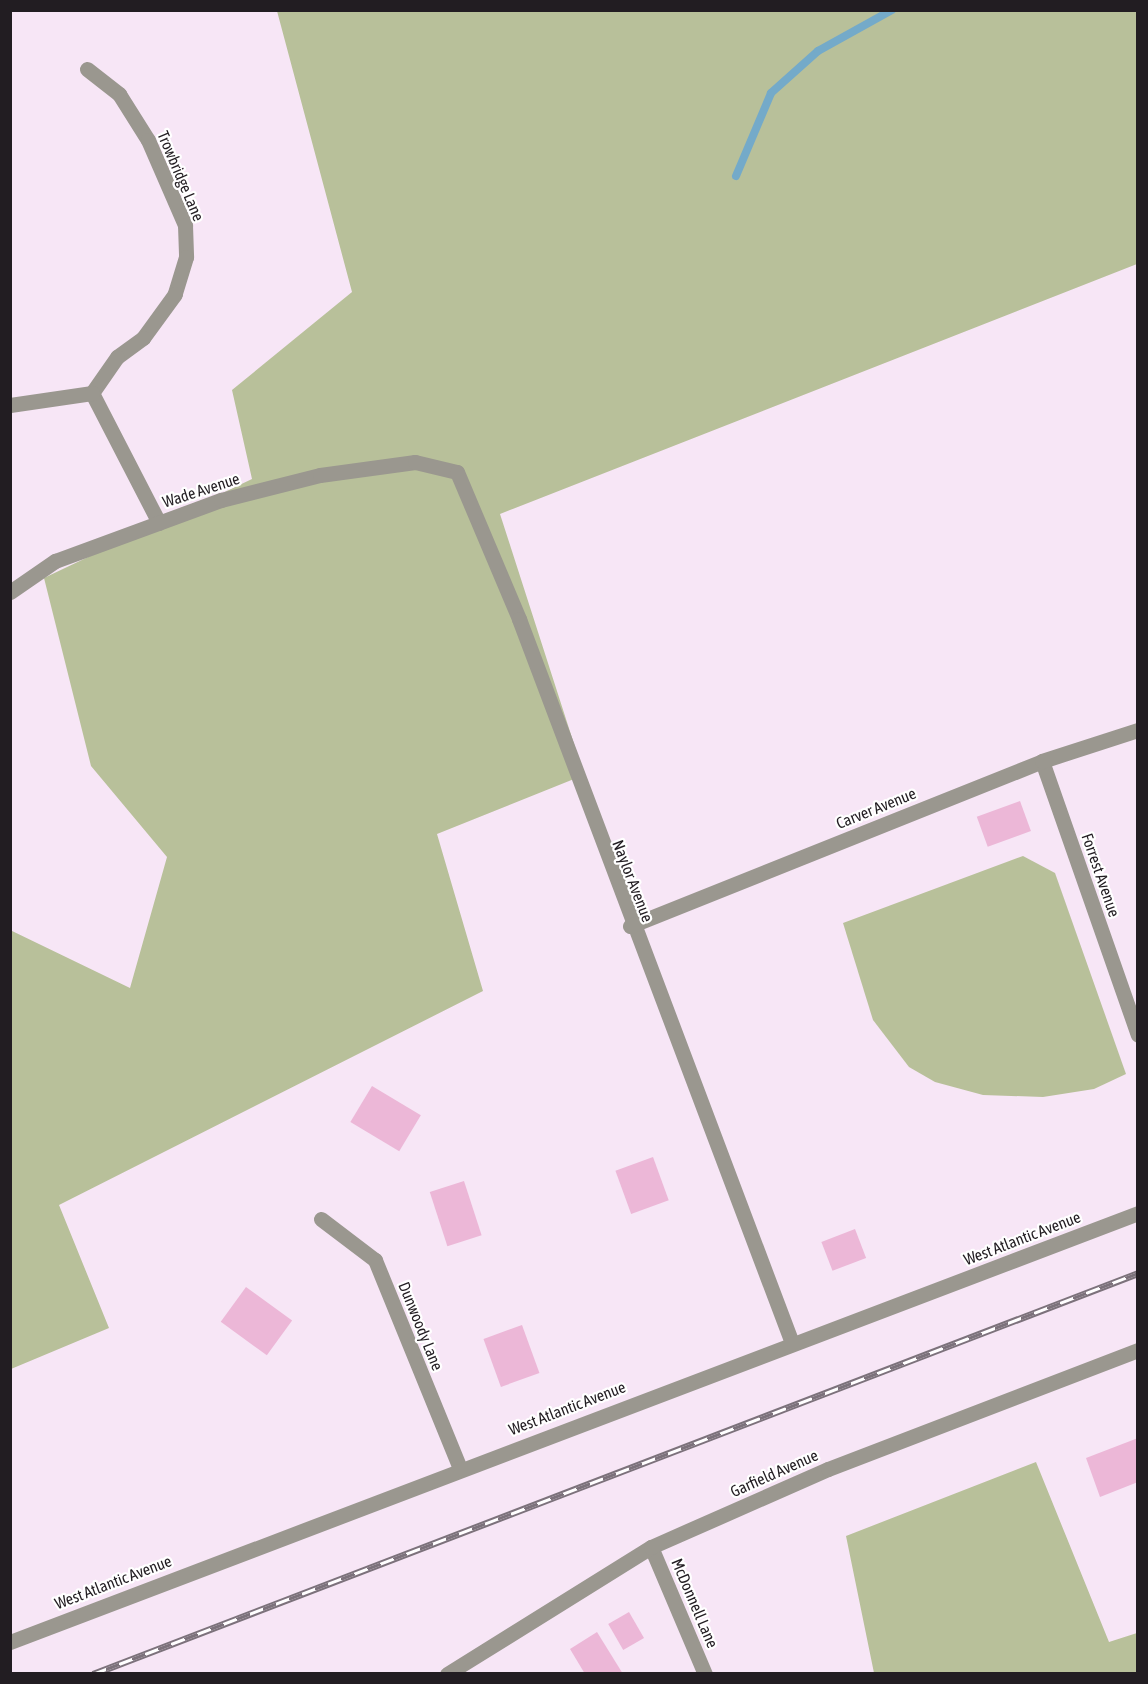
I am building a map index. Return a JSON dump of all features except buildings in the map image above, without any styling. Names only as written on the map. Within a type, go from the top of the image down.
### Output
[{"type":"street","name":"Trowbridge Lane","points":[[87,69],[119,94],[148,140],[185,225],[186,257],[175,294],[143,338],[117,357],[92,393]]},
{"type":"street","points":[[10,405],[92,393],[159,523]]},
{"type":"street","name":"Wade Avenue","points":[[10,592],[55,561],[159,523],[320,475],[415,462]]},
{"type":"street","name":"Naylor Avenue","points":[[415,462],[457,472],[519,620],[630,926],[792,1343]]},
{"type":"street","name":"Carver Avenue","points":[[630,926],[1042,761],[1137,730]]},
{"type":"street","name":"Forrest Avenue","points":[[1042,761],[1137,1035]]},
{"type":"street","name":"West Atlantic Avenue","points":[[10,1642],[460,1468],[1137,1213]]},
{"type":"street","name":"Dunwoody Lane","points":[[321,1219],[375,1260],[460,1468]]},
{"type":"street","name":"Garfield Avenue","points":[[447,1674],[651,1547],[828,1469],[1137,1350]]},
{"type":"street","name":"McDonnell Lane","points":[[651,1547],[705,1674]]},
{"type":"green space","points":[[277,11],[1137,11],[1137,264],[500,514],[584,775],[437,834],[483,991],[59,1205],[109,1328],[11,1369],[10,930],[130,988],[167,857],[91,766],[44,578],[252,479],[232,390],[352,292]]},
{"type":"green space","points":[[1023,856],[1055,873],[1126,1074],[1094,1089],[1043,1097],[983,1095],[935,1082],[909,1067],[873,1020],[843,923]]},
{"type":"green space","points":[[1036,1462],[1109,1642],[1137,1633],[1137,1673],[874,1673],[846,1536]]},
{"type":"waterway","points":[[736,176],[771,93],[818,51],[892,10]]},
{"type":"railway","points":[[93,1674],[1138,1273]]}]
